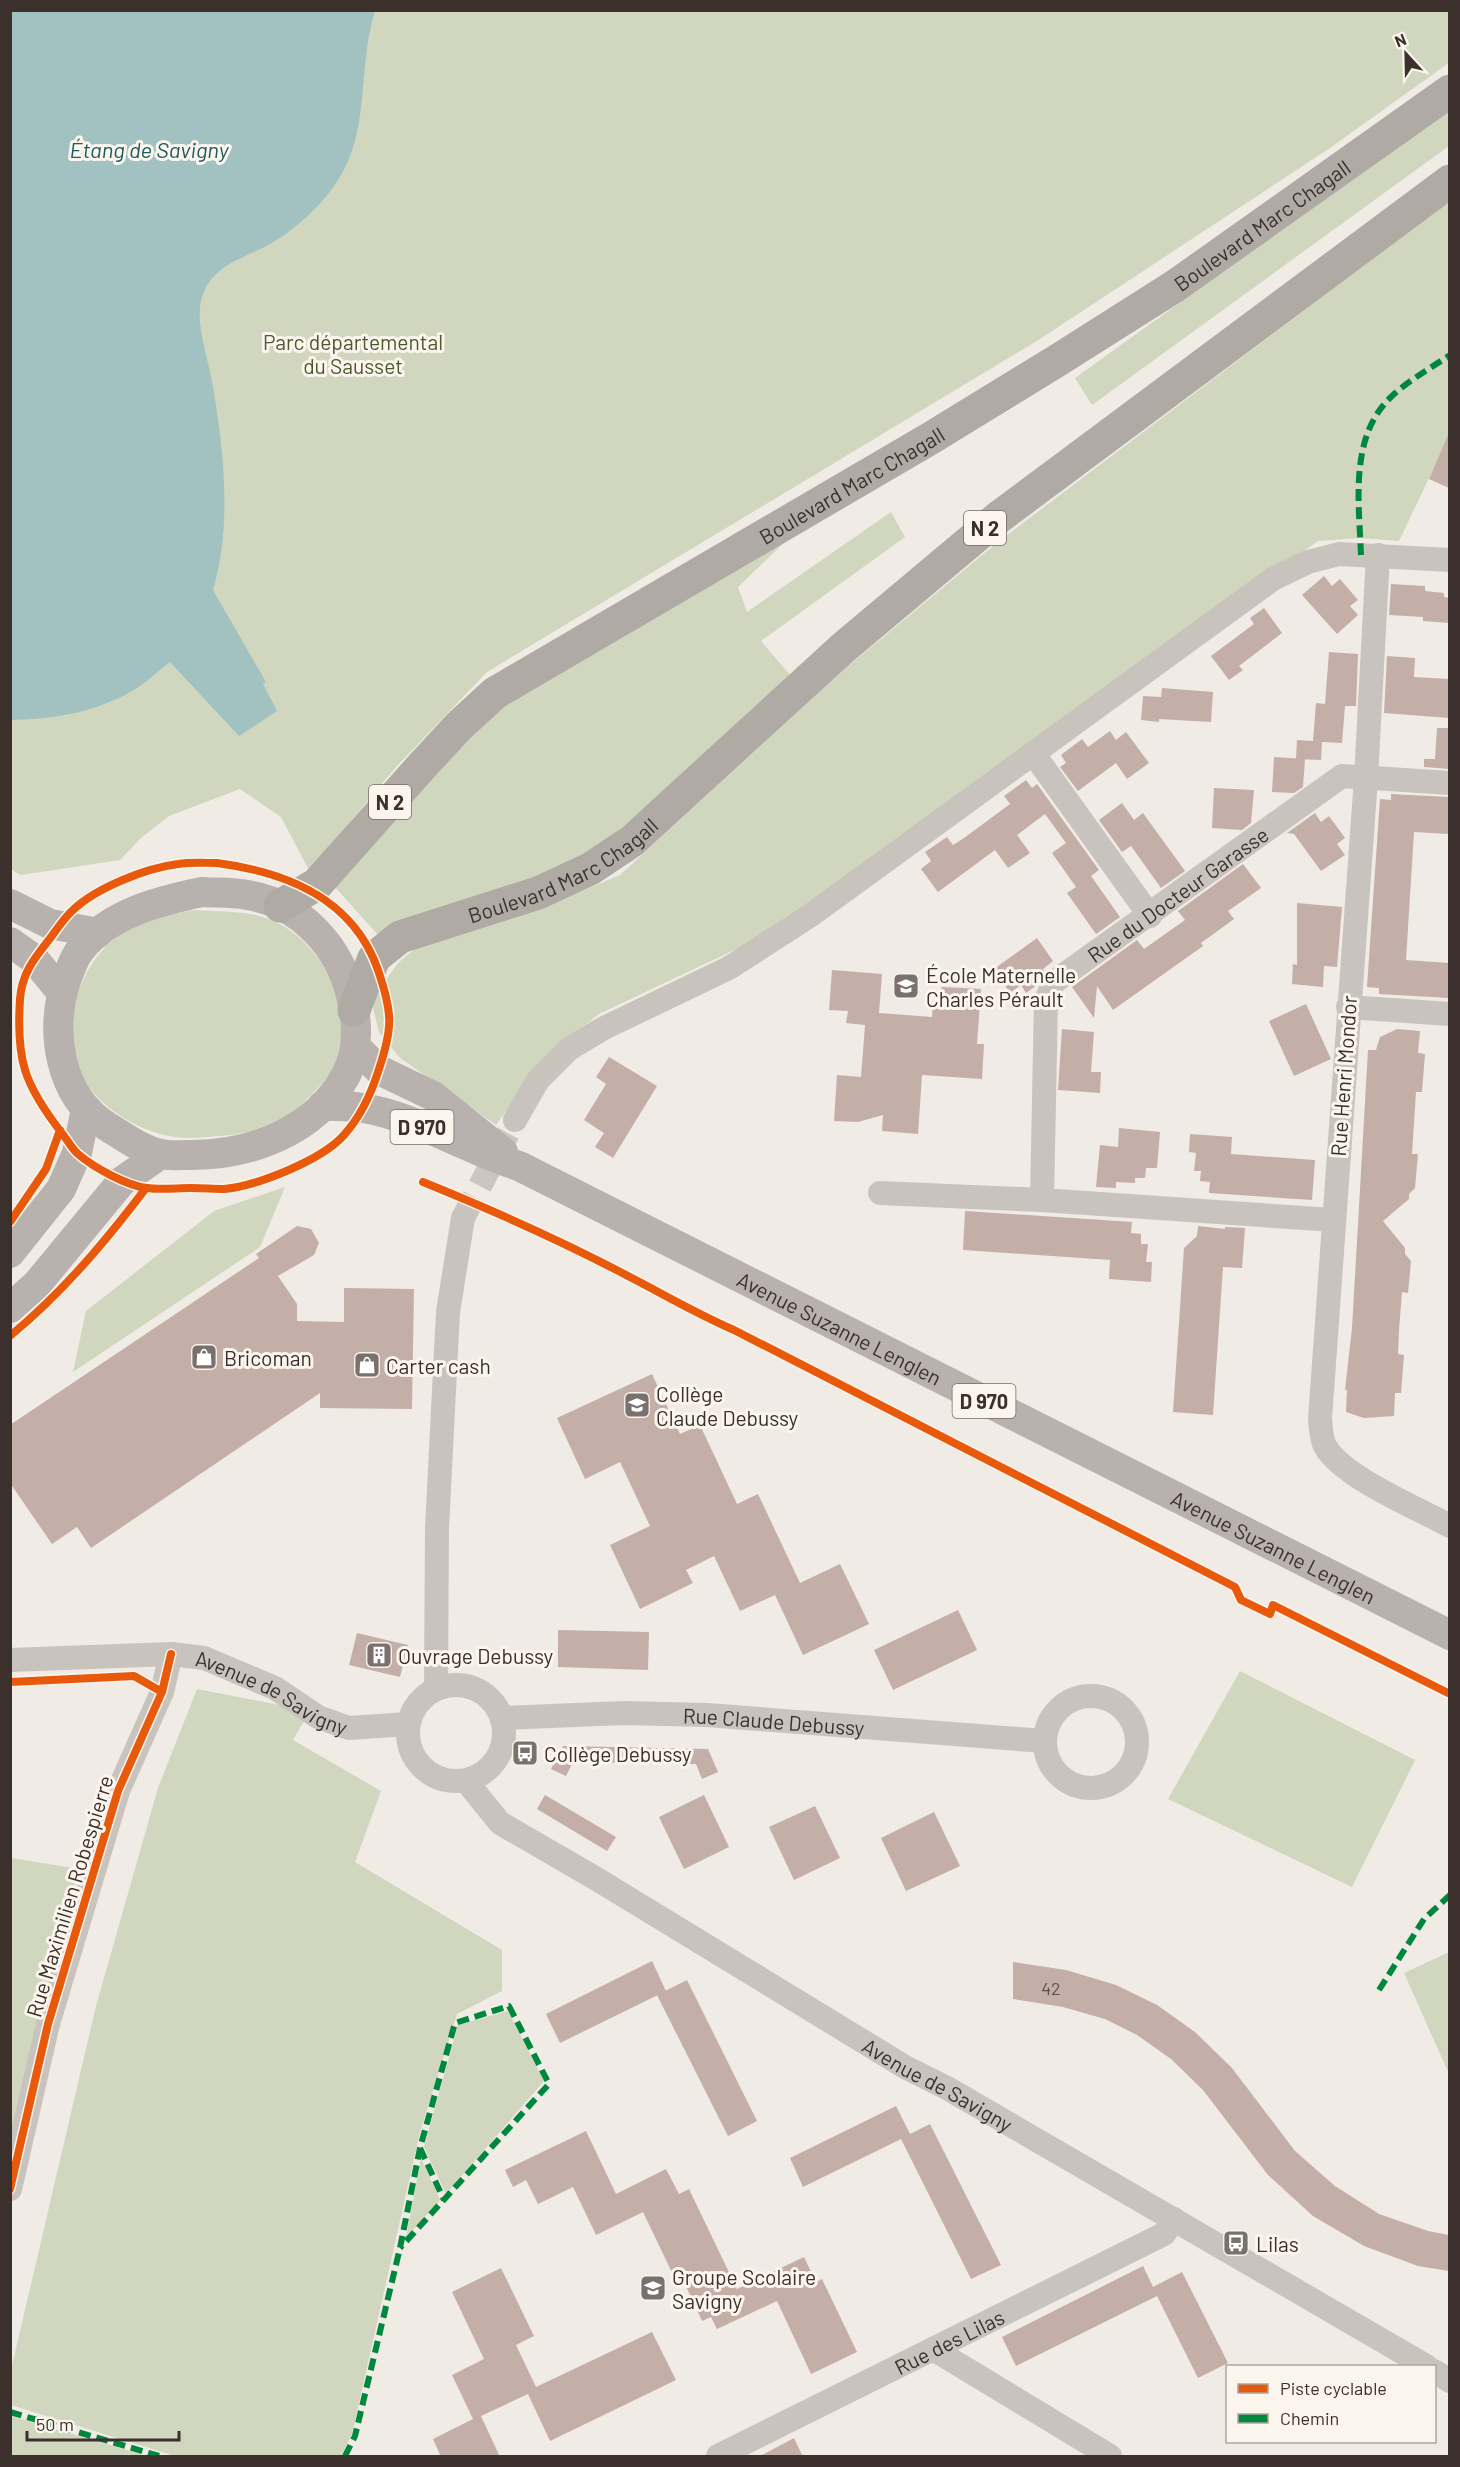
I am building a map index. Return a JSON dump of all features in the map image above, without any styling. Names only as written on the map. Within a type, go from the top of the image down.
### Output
[{"type":"highway","name":"Boulevard Marc Chagall","points":[[280,906],[317,884],[443,742],[495,693],[931,438],[1055,362],[1175,286],[1449,91]]},
{"type":"highway","name":"Boulevard Marc Chagall","points":[[354,1010],[374,958],[400,937],[538,893],[590,869],[632,842],[843,648],[999,517],[1449,181]]},
{"type":"main road","points":[[202,892],[246,894],[280,906],[304,919],[339,958],[348,982],[354,1010],[356,1047],[345,1075],[322,1106],[306,1120],[280,1136],[248,1150],[205,1155],[161,1154],[126,1139],[86,1109],[66,1076],[59,1049],[58,1020],[62,993],[80,950],[98,933],[127,914],[160,901],[202,892]]},
{"type":"main road","points":[[10,904],[50,924],[98,933]]},
{"type":"main road","points":[[10,942],[34,959],[62,993]]},
{"type":"main road","name":"Avenue Suzanne Lenglen","points":[[356,1047],[386,1075],[432,1096],[519,1166]]},
{"type":"main road","name":"Avenue Suzanne Lenglen","points":[[322,1106],[372,1109],[411,1122],[481,1154],[519,1166],[1449,1635]]},
{"type":"main road","points":[[10,1253],[61,1189],[77,1154],[86,1109]]},
{"type":"main road","points":[[10,1308],[38,1284],[122,1181],[161,1154]]},
{"type":"street","points":[[515,1120],[538,1080],[569,1049],[604,1028],[704,981],[766,945],[811,915],[1273,579],[1308,562],[1339,554],[1449,560]]},
{"type":"street","name":"Rue Henri Mondor","points":[[1378,555],[1366,777],[1320,1419],[1324,1445],[1339,1464],[1357,1477],[1449,1526]]},
{"type":"street","points":[[1033,753],[1150,916]]},
{"type":"street","name":"Rue du Docteur Garasse","points":[[1042,1200],[1046,1000],[1054,982],[1150,916],[1342,776],[1449,783]]},
{"type":"street","points":[[1348,1007],[1449,1014]]},
{"type":"street","points":[[880,1192],[1042,1200],[1333,1220]]},
{"type":"street","points":[[436,1688],[437,1528],[448,1312],[464,1218]]},
{"type":"street","name":"Avenue de Savigny","points":[[10,1660],[171,1654],[204,1658],[275,1688],[318,1717],[349,1728],[408,1724]]},
{"type":"street","name":"Rue Maximilien Robespierre","points":[[10,2189],[54,2002],[118,1791],[162,1692],[171,1654]]},
{"type":"street","points":[[452,1684],[476,1689],[495,1704],[502,1718],[505,1734],[502,1750],[494,1764],[482,1774],[466,1781],[450,1782],[435,1777],[422,1768],[412,1756],[407,1740],[408,1724],[413,1710],[423,1697],[436,1688],[452,1684]]},
{"type":"street","name":"Rue Claude Debussy","points":[[502,1718],[612,1713],[707,1715],[1044,1741]]},
{"type":"street","name":"Avenue de Savigny","points":[[466,1781],[500,1823],[595,1878],[905,2067],[1174,2219],[1423,2365]]},
{"type":"street","name":"Rue des Lilas","points":[[718,2457],[1164,2234],[1174,2219]]},
{"type":"street","points":[[933,2349],[1110,2457]]},
{"type":"street","points":[[1436,2373],[1449,2381]]},
{"type":"green space","name":"Parc départemental du Sausset","points":[[1449,10],[1450,62],[1330,148],[1040,339],[487,672],[397,766],[309,870],[281,817],[240,789],[169,816],[141,838],[120,860],[21,875],[10,869],[10,11]]},
{"type":"green space","points":[[1449,109],[1449,146],[1092,405],[1075,378]]},
{"type":"green space","points":[[1449,201],[1449,436],[1399,541],[1360,538],[1318,541],[764,936],[599,1014],[544,1058],[496,1125],[400,1058],[379,1032],[373,1008],[374,997],[398,963],[417,947],[535,911],[620,875],[846,668],[999,541]]},
{"type":"green space","points":[[891,512],[905,537],[761,641],[791,676],[592,854],[527,885],[378,935],[334,886],[452,749],[512,698],[791,536],[738,587],[747,612]]},
{"type":"green space","points":[[195,910],[253,914],[288,929],[303,941],[327,973],[336,992],[343,1031],[341,1050],[332,1071],[297,1109],[287,1116],[255,1130],[232,1135],[186,1138],[157,1133],[138,1126],[120,1116],[104,1103],[79,1072],[72,1053],[70,1034],[82,982],[108,944],[126,931],[143,923]]},
{"type":"green space","points":[[285,1187],[260,1247],[73,1372],[86,1311],[214,1211]]},
{"type":"green space","points":[[1240,1671],[1415,1760],[1352,1887],[1168,1799]]},
{"type":"green space","points":[[197,1689],[310,1711],[293,1740],[381,1791],[355,1862],[502,1950],[502,1991],[457,2014],[420,2132],[352,2434],[341,2456],[175,2456],[11,2405],[11,2370],[96,2006],[158,1788]]},
{"type":"green space","points":[[11,1858],[80,1869],[41,2007],[11,2137]]},
{"type":"green space","points":[[1449,1952],[1449,2074],[1404,1973]]},
{"type":"green space","points":[[508,2011],[544,2081],[446,2194],[424,2147],[458,2025]]},
{"type":"green space","points":[[421,2158],[440,2200],[406,2238]]},
{"type":"green space","points":[[11,2416],[147,2456],[11,2456]]},
{"type":"water","name":"Étang de Savigny","points":[[10,11],[375,11],[369,34],[359,125],[345,168],[326,197],[298,224],[275,241],[223,268],[207,285],[200,307],[201,330],[217,412],[223,463],[223,541],[213,590],[266,682],[263,684],[277,711],[239,736],[170,662],[137,688],[107,703],[60,716],[11,720]]},
{"type":"building","points":[[1449,433],[1449,488],[1429,479]]},
{"type":"building","points":[[1324,576],[1332,586],[1340,579],[1358,600],[1350,606],[1358,615],[1337,634],[1302,595]]},
{"type":"building","points":[[1391,584],[1425,586],[1425,591],[1444,593],[1444,597],[1449,598],[1449,623],[1423,621],[1423,617],[1389,615]]},
{"type":"building","points":[[1264,608],[1282,633],[1239,666],[1243,670],[1229,680],[1211,656],[1254,624],[1250,618]]},
{"type":"building","points":[[1329,652],[1358,654],[1356,706],[1345,706],[1342,743],[1322,742],[1321,760],[1296,759],[1297,740],[1313,741],[1316,703],[1325,704]]},
{"type":"building","points":[[1387,656],[1415,658],[1414,677],[1449,679],[1449,718],[1384,713]]},
{"type":"building","points":[[1162,688],[1213,692],[1211,722],[1141,720],[1143,696],[1161,697]]},
{"type":"building","points":[[1437,728],[1449,728],[1449,769],[1424,767],[1424,759],[1435,759]]},
{"type":"building","points":[[1110,731],[1116,740],[1126,732],[1149,763],[1127,779],[1116,763],[1078,791],[1060,767],[1066,763],[1061,755],[1082,739],[1088,747]]},
{"type":"building","points":[[1274,757],[1305,759],[1303,787],[1294,793],[1272,792]]},
{"type":"building","points":[[1026,780],[1032,788],[1037,784],[1099,870],[1091,876],[1120,917],[1096,934],[1067,893],[1076,887],[1052,853],[1066,843],[1045,814],[1017,835],[1030,853],[1008,868],[995,850],[938,892],[921,869],[931,861],[925,852],[947,837],[953,845],[964,838],[1010,804],[1004,796]]},
{"type":"building","points":[[1214,788],[1254,790],[1251,823],[1242,830],[1212,828]]},
{"type":"building","points":[[1391,794],[1449,797],[1449,834],[1414,832],[1406,960],[1449,963],[1449,998],[1379,994],[1379,988],[1367,987],[1380,799],[1391,800]]},
{"type":"building","points":[[1122,803],[1134,820],[1143,813],[1185,871],[1161,888],[1131,846],[1122,852],[1099,820]]},
{"type":"building","points":[[1315,813],[1321,822],[1329,816],[1345,838],[1337,844],[1345,855],[1321,871],[1294,834],[1287,833]]},
{"type":"building","points":[[1243,864],[1261,888],[1228,911],[1234,919],[1201,943],[1203,946],[1113,1010],[1097,986],[1094,1018],[1072,987],[1137,940],[1144,949],[1185,920],[1178,911]]},
{"type":"building","points":[[1297,903],[1342,907],[1337,967],[1324,966],[1323,987],[1292,984],[1293,964],[1297,965]]},
{"type":"building","points":[[1037,938],[1053,961],[1043,969],[1045,972],[1037,985],[1026,993],[1021,985],[1010,993],[994,969]]},
{"type":"building","points":[[832,970],[882,974],[879,1013],[932,1017],[933,1002],[942,987],[981,989],[977,1044],[984,1044],[982,1079],[922,1075],[918,1134],[882,1131],[883,1115],[858,1122],[834,1121],[837,1075],[861,1077],[865,1025],[846,1023],[848,1011],[829,1010]]},
{"type":"building","points":[[1306,1004],[1331,1059],[1294,1076],[1269,1021]]},
{"type":"building","points":[[1062,1029],[1094,1032],[1091,1072],[1101,1072],[1100,1093],[1058,1090]]},
{"type":"building","points":[[1397,1029],[1420,1031],[1418,1053],[1425,1054],[1422,1092],[1416,1092],[1412,1154],[1418,1154],[1415,1188],[1409,1194],[1409,1199],[1383,1221],[1405,1248],[1405,1254],[1411,1261],[1408,1293],[1402,1292],[1399,1330],[1398,1354],[1404,1355],[1401,1393],[1395,1393],[1394,1416],[1364,1418],[1346,1412],[1347,1390],[1345,1390],[1352,1328],[1368,1050],[1376,1050],[1380,1037]]},
{"type":"building","points":[[609,1057],[657,1086],[613,1158],[595,1147],[604,1133],[584,1120],[606,1084],[596,1077]]},
{"type":"building","points":[[1119,1128],[1160,1132],[1157,1168],[1146,1168],[1145,1178],[1135,1178],[1135,1183],[1116,1182],[1116,1188],[1096,1187],[1100,1145],[1118,1147]]},
{"type":"building","points":[[1190,1134],[1232,1137],[1231,1154],[1315,1160],[1312,1200],[1209,1193],[1210,1182],[1200,1181],[1201,1171],[1194,1171],[1196,1153],[1189,1152]]},
{"type":"building","points":[[965,1211],[1132,1222],[1131,1233],[1141,1234],[1141,1244],[1148,1244],[1146,1262],[1152,1262],[1151,1282],[1109,1279],[1110,1260],[963,1250]]},
{"type":"building","name":"Bricoman","points":[[297,1226],[311,1229],[319,1243],[314,1255],[278,1276],[297,1304],[297,1321],[344,1322],[344,1288],[414,1289],[412,1409],[320,1408],[320,1393],[91,1548],[77,1527],[52,1544],[10,1483],[10,1425],[259,1258],[256,1254]]},
{"type":"building","points":[[1198,1226],[1225,1229],[1225,1227],[1245,1228],[1242,1268],[1223,1267],[1213,1415],[1173,1412],[1184,1248],[1197,1236]]},
{"type":"building","points":[[652,1374],[680,1434],[700,1425],[737,1504],[758,1494],[800,1583],[840,1564],[869,1624],[803,1655],[775,1595],[740,1611],[714,1556],[686,1570],[693,1583],[640,1609],[610,1545],[650,1526],[620,1462],[585,1479],[557,1418]]},
{"type":"building","points":[[958,1610],[977,1650],[893,1690],[874,1650]]},
{"type":"building","points":[[558,1630],[649,1632],[648,1670],[558,1667]]},
{"type":"building","name":"Ouvrage Debussy","points":[[357,1633],[408,1645],[400,1677],[349,1665]]},
{"type":"building","points":[[563,1746],[708,1749],[718,1772],[702,1779],[696,1764],[573,1762],[566,1776],[551,1769]]},
{"type":"building","points":[[545,1795],[616,1837],[607,1851],[537,1809]]},
{"type":"building","points":[[704,1795],[729,1847],[684,1869],[659,1817]]},
{"type":"building","points":[[815,1806],[840,1858],[794,1880],[769,1827]]},
{"type":"building","points":[[934,1812],[960,1866],[906,1891],[881,1838]]},
{"type":"building","points":[[652,1961],[666,1991],[560,2043],[546,2014]]},
{"type":"building","points":[[1013,1962],[1066,1970],[1116,1985],[1157,2005],[1195,2032],[1232,2068],[1295,2151],[1335,2186],[1379,2214],[1428,2231],[1449,2235],[1449,2271],[1418,2266],[1364,2246],[1313,2216],[1268,2175],[1203,2090],[1171,2059],[1137,2035],[1105,2019],[1063,2007],[1013,1999]]},
{"type":"building","points":[[687,1980],[757,2121],[728,2136],[657,1995]]},
{"type":"building","points":[[896,2106],[910,2134],[930,2124],[1001,2265],[971,2279],[901,2139],[803,2187],[790,2158]]},
{"type":"building","points":[[586,2131],[616,2194],[666,2169],[679,2194],[689,2189],[737,2289],[804,2257],[816,2282],[822,2279],[857,2352],[811,2374],[777,2301],[717,2329],[711,2317],[702,2321],[684,2282],[678,2285],[643,2212],[596,2235],[573,2187],[538,2204],[526,2180],[513,2187],[505,2170]]},
{"type":"building","points":[[1143,2266],[1153,2287],[1182,2272],[1228,2363],[1198,2378],[1157,2296],[1016,2366],[1002,2337]]},
{"type":"building","points":[[501,2268],[534,2336],[516,2345],[536,2387],[652,2332],[676,2380],[550,2441],[528,2394],[481,2416],[500,2457],[441,2457],[433,2439],[473,2419],[452,2375],[484,2359],[452,2292]]},
{"type":"building","points":[[794,2438],[803,2457],[758,2457]]},
{"type":"tunnel","points":[[463,1218],[515,1120]]},
{"type":"marked path","points":[[1361,555],[1360,470],[1369,430],[1378,412],[1392,396],[1450,355]]},
{"type":"marked path","points":[[1379,1990],[1424,1919],[1450,1895]]},
{"type":"marked path","points":[[345,2456],[355,2436],[400,2248],[420,2148],[455,2023],[509,2006],[549,2084],[400,2248]]},
{"type":"marked path","points":[[420,2148],[444,2200]]},
{"type":"marked path","points":[[10,2412],[159,2456]]},
{"type":"cycle path","points":[[217,863],[268,873],[292,882],[314,893],[352,924],[367,945],[378,970],[389,1010],[389,1032],[383,1057],[360,1113],[344,1135],[321,1154],[271,1177],[238,1187],[152,1189],[130,1184],[92,1165],[78,1154],[38,1100],[21,1055],[19,1020],[21,990],[33,961],[63,921],[73,910],[95,894],[122,880],[165,866],[217,863]]},
{"type":"cycle path","points":[[10,1222],[46,1169],[60,1130]]},
{"type":"cycle path","points":[[423,1182],[527,1226],[603,1263],[1235,1587],[1241,1600],[1270,1614],[1273,1605],[1450,1694]]},
{"type":"cycle path","points":[[10,1336],[48,1302],[82,1266],[146,1188]]},
{"type":"cycle path","points":[[10,2189],[48,2024],[118,1791],[162,1692],[171,1654]]},
{"type":"cycle path","points":[[10,1682],[134,1676],[162,1692]]},
{"type":"place","name":"École Maternelle Charles Pérault","points":[[906,986]]},
{"type":"place","name":"Bricoman","points":[[204,1357]]},
{"type":"place","name":"Carter cash","points":[[367,1365]]},
{"type":"place","name":"Collège Claude Debussy","points":[[637,1405]]},
{"type":"place","name":"Ouvrage Debussy","points":[[379,1655]]},
{"type":"place","name":"Collège Debussy","points":[[525,1753]]},
{"type":"place","name":"Lilas","points":[[1236,2243]]},
{"type":"place","name":"Groupe Scolaire Savigny","points":[[653,2288]]}]
